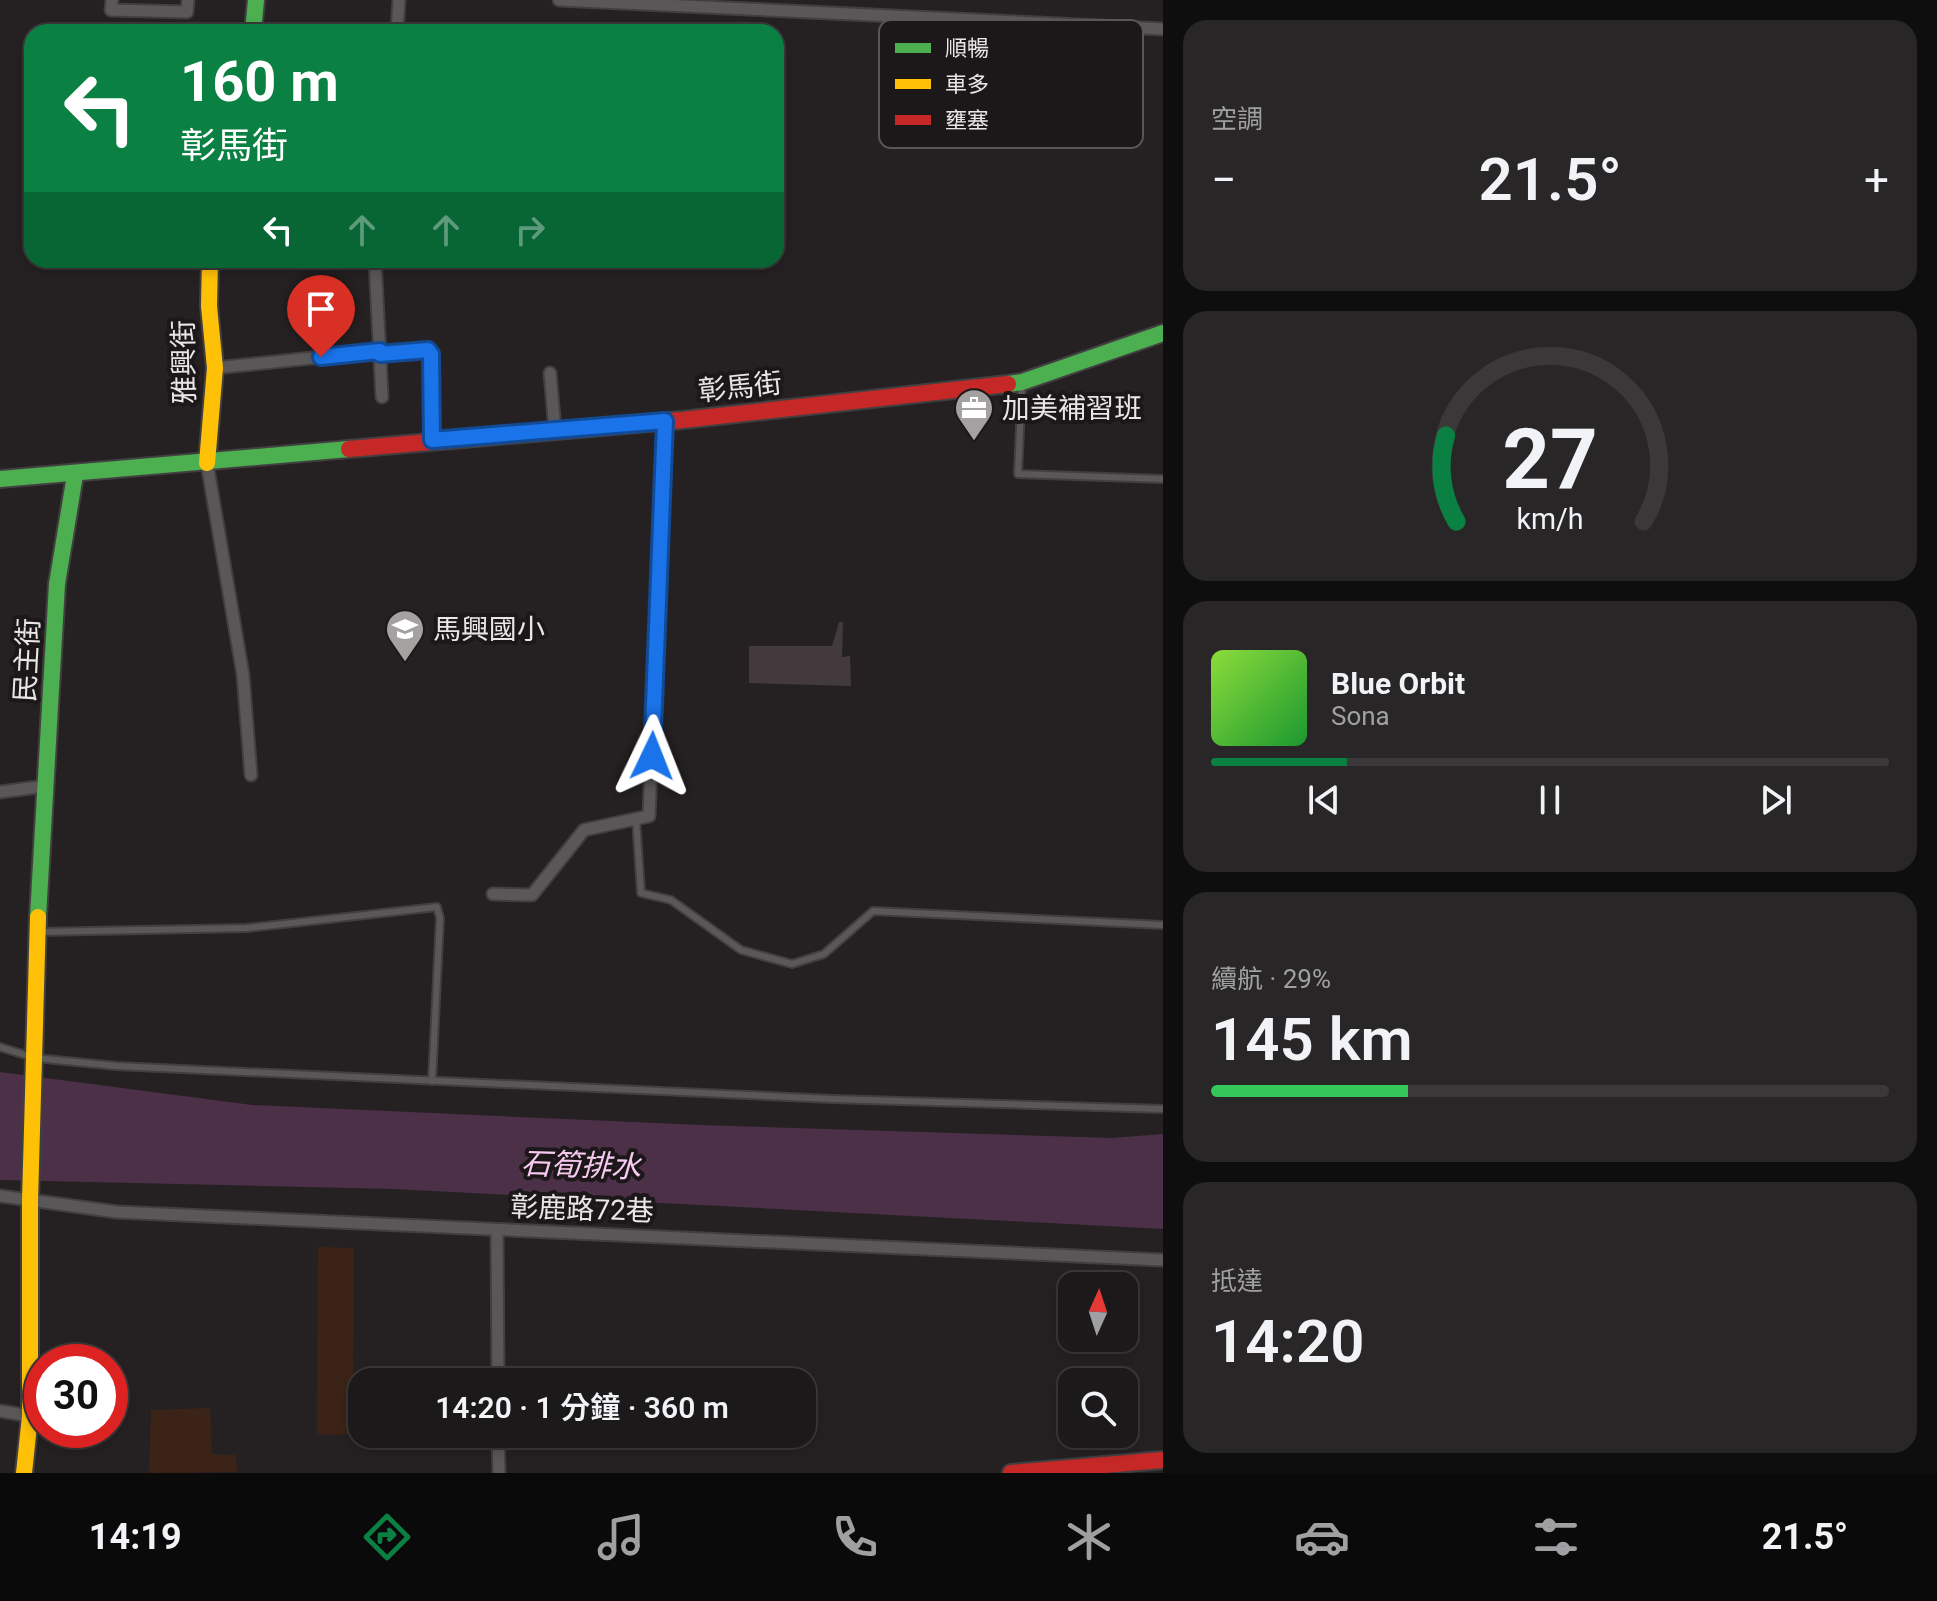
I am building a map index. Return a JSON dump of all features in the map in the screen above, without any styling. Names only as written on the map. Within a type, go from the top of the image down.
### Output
[{"type":"street","points":[[112,0],[111,10],[187,12],[188,0]]},
{"type":"street","points":[[254,24],[256,0]]},
{"type":"street","points":[[398,24],[399,0]]},
{"type":"street","points":[[559,0],[976,20]]},
{"type":"street","points":[[1143,28],[1163,29]]},
{"type":"street","name":"雅興街","points":[[207,463],[215,368],[209,306],[210,268]]},
{"type":"street","points":[[375,268],[382,397]]},
{"type":"street","name":"彰馬街","points":[[0,479],[75,475],[665,421],[1022,382],[1163,333]]},
{"type":"street","points":[[215,368],[423,350],[431,354],[432,440]]},
{"type":"street","points":[[550,373],[555,430]]},
{"type":"street","points":[[493,894],[532,895],[584,830],[649,816],[665,421]]},
{"type":"street","points":[[207,463],[243,675],[251,775]]},
{"type":"street","name":"民主街","points":[[30,1344],[30,1201],[37,932],[57,584],[75,475]]},
{"type":"street","points":[[0,792],[46,786]]},
{"type":"street","name":"彰鹿路72巷","points":[[0,1196],[117,1212],[721,1237],[1163,1260]]},
{"type":"street","points":[[497,1230],[498,1368]]},
{"type":"street","points":[[0,1411],[24,1415]]},
{"type":"street","name":"民主街","points":[[24,1473],[27,1448]]},
{"type":"street","points":[[498,1448],[499,1473]]},
{"type":"street","points":[[1011,1473],[1163,1460]]},
{"type":"lane","points":[[1022,382],[1018,474],[1163,479]]},
{"type":"lane","points":[[636,819],[641,893],[671,900],[741,950],[792,964],[824,954],[873,911],[1163,925]]},
{"type":"lane","points":[[37,932],[247,928],[437,907],[440,918],[432,1081]]},
{"type":"lane","points":[[0,1047],[35,1058],[117,1066],[816,1099],[1163,1109]]},
{"type":"shaded area","points":[[318,1247],[354,1248],[353,1368],[348,1368],[348,1434],[317,1435]]},
{"type":"shaded area","points":[[210,1408],[212,1454],[236,1455],[237,1472],[149,1473],[151,1410]]},
{"type":"water","name":"石筍排水","points":[[0,1072],[252,1105],[701,1125],[1112,1138],[1163,1134],[1163,1229],[394,1189],[0,1180]]},
{"type":"building","points":[[839,622],[843,622],[842,657],[850,656],[851,686],[749,683],[749,646],[832,646]]},
{"type":"traffic: fast","points":[[254,24],[256,0]]},
{"type":"traffic: fast","points":[[1008,384],[1022,382],[1163,333]]},
{"type":"traffic: fast","points":[[0,479],[349,449]]},
{"type":"traffic: fast","points":[[38,917],[57,584],[75,475]]},
{"type":"traffic: slow","points":[[207,463],[215,368],[209,306],[210,268]]},
{"type":"traffic: slow","points":[[24,1473],[30,1416],[30,1201],[38,917]]},
{"type":"traffic: jam","points":[[349,449],[682,420],[1008,384]]},
{"type":"traffic: jam","points":[[1011,1473],[1163,1460]]},
{"type":"place","name":"加美補習班","points":[[974,442]]},
{"type":"place","name":"馬興國小","points":[[405,663]]},
{"type":"route","points":[[321,357],[428,350],[431,354],[432,440],[665,421],[652,756]]}]
